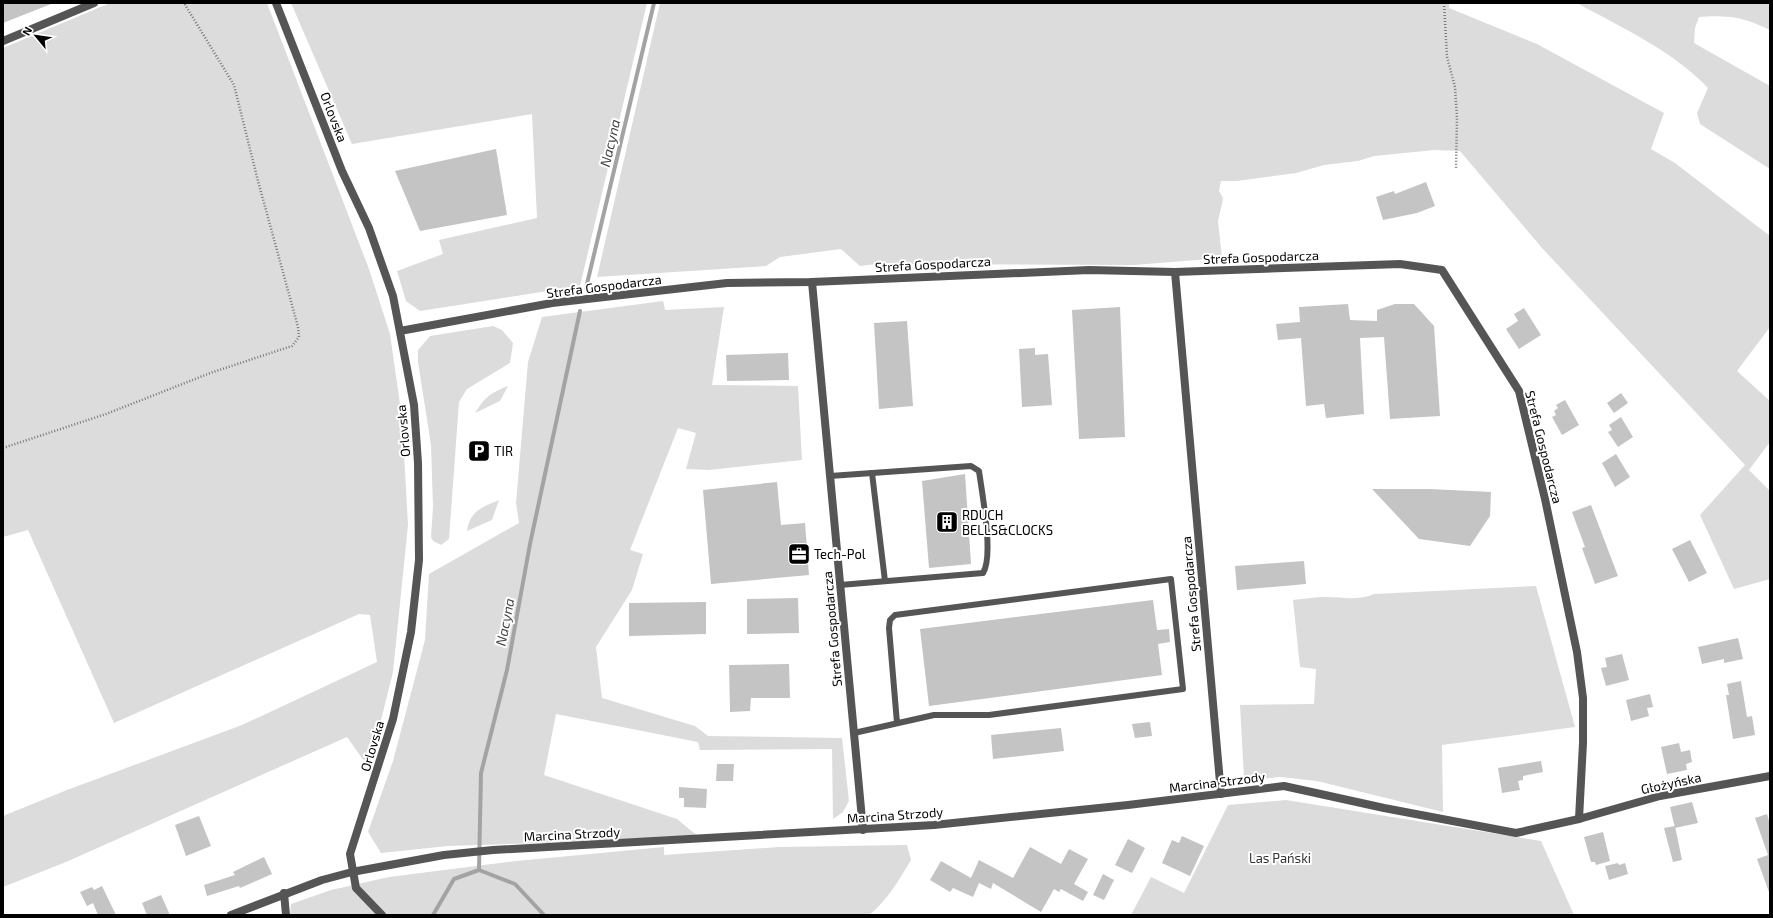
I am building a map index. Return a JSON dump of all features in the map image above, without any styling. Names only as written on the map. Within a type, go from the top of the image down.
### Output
[{"type":"street","points":[[3,41],[94,3]]},
{"type":"street","name":"Orlovska","points":[[276,3],[342,171],[369,228],[393,296],[414,405],[418,463],[418,573],[411,632],[402,681],[382,758],[352,844],[350,854],[356,888],[382,915]]},
{"type":"street","name":"Strefa Gospodarcza","points":[[400,331],[552,303],[727,283],[812,282],[1081,270],[1176,272],[1400,264],[1442,270],[1519,392],[1545,499],[1579,668],[1583,698],[1583,743],[1579,818]]},
{"type":"street","name":"Strefa Gospodarcza","points":[[1176,272],[1221,794]]},
{"type":"street","name":"Strefa Gospodarcza","points":[[812,282],[863,830]]},
{"type":"street","name":"Głożyńska","points":[[1563,822],[1660,796],[1770,776]]},
{"type":"street","name":"Marcina Strzody","points":[[231,915],[284,893],[322,880],[352,872],[444,855],[493,850],[863,830],[979,821],[1284,786],[1384,808],[1516,833],[1563,822]]},
{"type":"street","points":[[284,893],[286,915]]},
{"type":"lane","points":[[830,476],[972,466],[979,471],[988,553],[987,567],[983,573],[840,585]]},
{"type":"lane","points":[[872,473],[885,581]]},
{"type":"lane","points":[[854,733],[934,715],[989,715],[1183,689],[1171,579],[895,616],[890,620],[889,628],[897,723]]},
{"type":"path","points":[[3,448],[106,414],[213,372],[292,346],[299,337],[298,326],[258,181],[234,85],[184,3]]},
{"type":"path","points":[[1444,3],[1447,57],[1455,87],[1457,118],[1456,168]]},
{"type":"green space","points":[[110,3],[267,3],[369,269],[390,334],[402,418],[408,525],[393,672],[369,768],[347,737],[66,862],[3,887],[3,816],[67,790],[242,725],[377,662],[370,615],[359,614],[114,723],[28,530],[3,537],[3,48]]},
{"type":"green space","points":[[291,3],[647,3],[580,286],[420,311],[406,301],[397,271],[443,254],[439,240],[537,218],[532,114],[352,144]]},
{"type":"green space","points":[[660,3],[1449,3],[1449,8],[1537,44],[1664,113],[1651,149],[1675,163],[1770,236],[1770,327],[1737,371],[1770,401],[1770,442],[1749,470],[1770,491],[1770,579],[1734,589],[1700,515],[1745,465],[1542,248],[1460,151],[1435,150],[1374,156],[1358,161],[1324,165],[1296,173],[1237,181],[1221,181],[1219,191],[1223,198],[1218,221],[1222,258],[1134,265],[877,264],[860,266],[841,249],[780,257],[766,266],[597,277]]},
{"type":"green space","points":[[1577,3],[1770,3],[1770,30],[1752,22],[1736,18],[1719,16],[1699,17],[1695,28],[1694,43],[1770,86],[1770,169],[1700,124],[1697,113],[1708,88],[1694,74],[1663,51]]},
{"type":"green space","points":[[663,301],[665,310],[724,307],[712,385],[798,386],[802,460],[709,470],[686,469],[696,433],[678,428],[630,550],[643,554],[632,590],[596,647],[602,698],[695,726],[708,736],[842,738],[849,801],[843,812],[833,819],[832,749],[700,750],[698,742],[556,714],[544,775],[677,819],[700,838],[448,846],[381,853],[368,832],[393,761],[425,640],[429,574],[519,523],[516,503],[528,362],[542,317]]},
{"type":"green space","points":[[493,326],[502,330],[513,343],[510,363],[467,389],[459,402],[449,539],[441,545],[433,541],[431,537],[433,507],[431,445],[418,362],[418,350],[430,336]]},
{"type":"green space","points":[[508,386],[500,401],[475,413],[488,396]]},
{"type":"green space","points":[[499,500],[492,520],[467,531],[474,514],[487,505]]},
{"type":"green space","points":[[1536,586],[1575,727],[1442,745],[1443,812],[1317,781],[1280,777],[1252,780],[1244,777],[1240,705],[1314,704],[1316,669],[1300,667],[1293,600],[1321,597],[1356,598],[1374,594]]},
{"type":"green space","name":"Las Pański","points":[[1286,800],[1541,841],[1574,915],[1131,915],[1151,877],[1184,893],[1228,805]]},
{"type":"green space","points":[[907,845],[911,860],[887,897],[869,915],[290,915],[291,904],[331,890],[389,877],[516,861],[664,847],[664,855],[779,847]]},
{"type":"building","points":[[3,3],[51,3],[51,4],[3,23]]},
{"type":"building","points":[[496,149],[507,215],[420,231],[395,171]]},
{"type":"building","points":[[1426,182],[1435,206],[1417,213],[1383,220],[1376,197],[1394,191],[1395,194]]},
{"type":"building","points":[[1348,304],[1350,320],[1377,321],[1377,310],[1395,304],[1414,304],[1434,326],[1440,416],[1390,419],[1384,337],[1360,338],[1364,414],[1326,418],[1324,404],[1306,406],[1301,338],[1278,340],[1276,324],[1300,322],[1299,307]]},
{"type":"building","points":[[1120,307],[1125,437],[1079,439],[1072,310]]},
{"type":"building","points":[[1524,308],[1541,335],[1519,349],[1506,329],[1518,321],[1514,314]]},
{"type":"building","points":[[907,321],[913,406],[879,409],[874,323]]},
{"type":"building","points":[[1035,348],[1035,355],[1048,354],[1052,405],[1022,407],[1019,349]]},
{"type":"building","points":[[788,353],[789,380],[727,381],[726,355]]},
{"type":"building","points":[[1621,393],[1628,403],[1614,413],[1607,403]]},
{"type":"building","points":[[1565,400],[1579,425],[1562,435],[1552,417],[1556,415],[1554,411],[1558,408],[1556,405]]},
{"type":"building","points":[[1621,417],[1633,437],[1618,447],[1608,432],[1612,430],[1609,425]]},
{"type":"building","points":[[1616,454],[1630,477],[1615,487],[1602,463]]},
{"type":"building","name":"RDUCH BELLS&CLOCKS","points":[[965,474],[971,564],[929,568],[922,481]]},
{"type":"building","points":[[777,482],[781,525],[805,523],[809,575],[711,584],[703,490]]},
{"type":"building","points":[[1372,489],[1430,489],[1491,492],[1490,516],[1470,546],[1419,539]]},
{"type":"building","points":[[1591,505],[1618,576],[1595,584],[1582,548],[1585,547],[1572,512]]},
{"type":"building","points":[[1690,540],[1707,573],[1689,582],[1672,549]]},
{"type":"building","points":[[1304,561],[1306,584],[1237,590],[1235,566]]},
{"type":"building","points":[[798,598],[799,633],[747,634],[747,599]]},
{"type":"building","points":[[1153,600],[1157,630],[1169,629],[1170,642],[1158,644],[1162,675],[929,706],[920,629]]},
{"type":"building","points":[[706,602],[706,634],[629,636],[629,603]]},
{"type":"building","points":[[1738,638],[1743,659],[1724,663],[1724,659],[1702,664],[1698,647]]},
{"type":"building","points":[[1622,654],[1629,680],[1606,686],[1601,668],[1607,667],[1605,658]]},
{"type":"building","points":[[789,664],[790,698],[751,698],[750,711],[730,712],[729,665]]},
{"type":"building","points":[[1741,681],[1747,717],[1752,716],[1755,735],[1733,739],[1726,695],[1729,695],[1727,684]]},
{"type":"building","points":[[1650,694],[1653,707],[1647,708],[1649,716],[1631,721],[1626,700]]},
{"type":"building","points":[[1150,722],[1152,736],[1135,738],[1132,724]]},
{"type":"building","points":[[1061,728],[1064,751],[993,759],[991,735]]},
{"type":"building","points":[[1679,743],[1681,752],[1690,750],[1692,762],[1686,764],[1687,770],[1667,774],[1661,747]]},
{"type":"building","points":[[1541,761],[1543,772],[1523,776],[1523,780],[1518,781],[1520,790],[1502,793],[1498,768]]},
{"type":"building","points":[[717,764],[734,764],[733,781],[716,781]]},
{"type":"building","points":[[679,787],[707,789],[706,808],[684,807],[684,798],[679,798]]},
{"type":"building","points":[[1692,802],[1698,823],[1675,828],[1670,807]]},
{"type":"building","points":[[1767,814],[1770,824],[1769,892],[1757,859],[1768,855],[1755,818]]},
{"type":"building","points":[[199,816],[211,846],[186,856],[175,825]]},
{"type":"building","points":[[1675,826],[1682,860],[1673,862],[1664,828]]},
{"type":"building","points":[[1603,832],[1610,861],[1596,865],[1595,862],[1591,862],[1584,837]]},
{"type":"building","points":[[1182,836],[1204,846],[1190,876],[1162,863],[1172,840],[1179,843]]},
{"type":"building","points":[[1128,839],[1145,848],[1132,873],[1115,865]]},
{"type":"building","points":[[1030,847],[1061,864],[1069,849],[1088,859],[1074,884],[1088,892],[1083,901],[1061,889],[1059,892],[1054,889],[1041,912],[993,883],[991,889],[979,883],[973,897],[953,888],[950,892],[930,880],[941,861],[971,878],[979,860],[1013,878]]},
{"type":"building","points":[[264,857],[272,874],[240,888],[239,886],[207,896],[204,885],[235,875],[233,872]]},
{"type":"building","points":[[1618,863],[1619,865],[1625,863],[1628,874],[1609,880],[1605,866]]},
{"type":"building","points":[[1103,874],[1114,880],[1104,900],[1093,895]]},
{"type":"building","points":[[102,886],[116,915],[98,915],[93,903],[87,906],[80,892],[92,887],[94,890]]},
{"type":"building","points":[[161,895],[170,915],[147,915],[142,903]]},
{"type":"waterway","name":"Nacyna","points":[[586,288],[654,3]]},
{"type":"waterway","name":"Nacyna","points":[[479,870],[481,773],[507,670],[530,544],[580,311]]},
{"type":"waterway","points":[[479,870],[515,884],[544,915]]},
{"type":"waterway","name":"Nacyna","points":[[433,915],[454,879],[479,870]]},
{"type":"place","name":"TIR","points":[[479,451]]},
{"type":"place","name":"RDUCH BELLS&CLOCKS","points":[[947,522]]},
{"type":"place","name":"Tech-Pol","points":[[799,554]]}]
